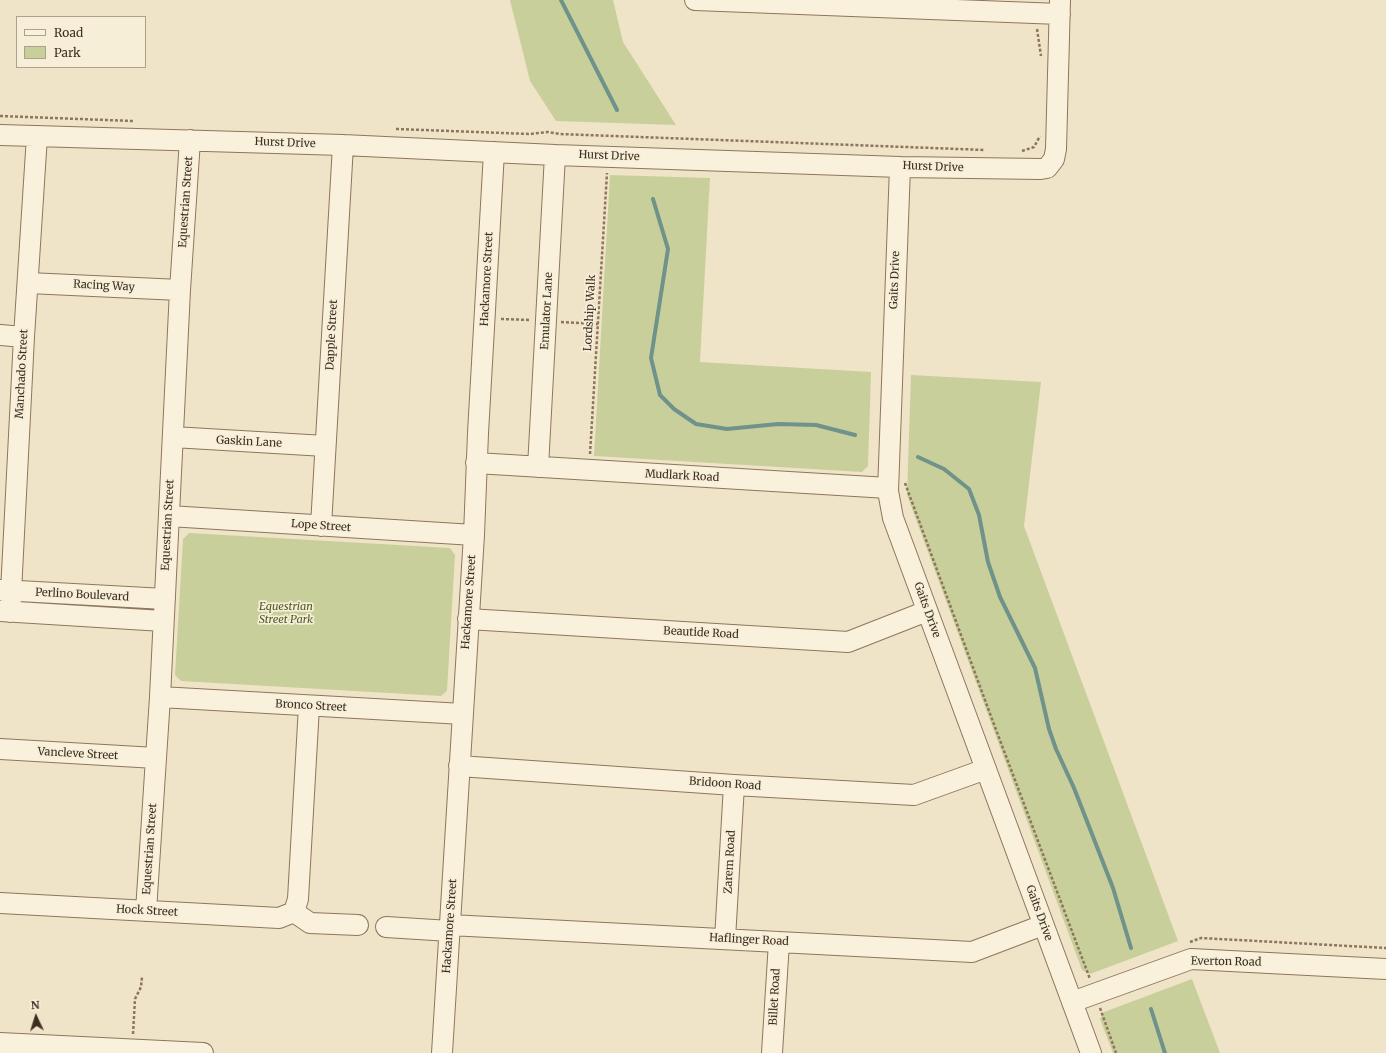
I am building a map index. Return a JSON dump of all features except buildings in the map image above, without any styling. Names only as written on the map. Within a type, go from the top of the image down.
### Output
[{"type":"street","points":[[695,0],[1037,13],[1060,7]]},
{"type":"street","name":"Hurst Drive","points":[[0,135],[342,145],[556,155],[1031,170],[1047,168],[1054,159],[1056,149],[1060,7]]},
{"type":"street","name":"Manchado Street","points":[[5,611],[5,590],[28,283],[37,136]]},
{"type":"street","name":"Equestrian Street","points":[[146,910],[160,697],[180,290],[190,140]]},
{"type":"street","name":"Dapple Street","points":[[321,526],[342,145]]},
{"type":"street","name":"Hackamore Street","points":[[442,1053],[474,535],[476,463],[494,152]]},
{"type":"street","name":"Emulator Lane","points":[[538,467],[556,155]]},
{"type":"street","name":"Gaits Drive","points":[[900,166],[888,488],[893,518],[1091,1053]]},
{"type":"street","name":"Racing Way","points":[[28,283],[180,290]]},
{"type":"street","points":[[0,335],[24,337]]},
{"type":"street","name":"Gaskin Lane","points":[[173,437],[325,446]]},
{"type":"street","name":"Mudlark Road","points":[[476,463],[888,488]]},
{"type":"street","name":"Lope Street","points":[[169,516],[474,535]]},
{"type":"street","name":"Perlino Boulevard","points":[[5,590],[165,599]]},
{"type":"street","name":"Perlino Boulevard","points":[[5,611],[163,621]]},
{"type":"street","name":"Beautide Road","points":[[468,619],[848,642],[927,611]]},
{"type":"street","name":"Bronco Street","points":[[160,697],[463,714]]},
{"type":"street","points":[[310,706],[298,899],[294,912],[310,922],[358,925]]},
{"type":"street","name":"Vancleve Street","points":[[0,749],[156,758]]},
{"type":"street","name":"Bridoon Road","points":[[460,766],[734,785],[914,795],[986,769]]},
{"type":"street","name":"Zarem Road","points":[[725,939],[734,785]]},
{"type":"street","name":"Hock Street","points":[[0,902],[279,918],[294,912]]},
{"type":"street","name":"Haflinger Road","points":[[386,927],[450,928],[725,939],[972,952],[1043,925]]},
{"type":"street","name":"Billet Road","points":[[772,1053],[779,942]]},
{"type":"street","name":"Everton Road","points":[[1072,1002],[1191,959],[1386,969]]},
{"type":"street","points":[[0,1043],[203,1053]]},
{"type":"path","points":[[1037,13],[1037,35],[1041,57]]},
{"type":"path","points":[[1021,152],[1034,147],[1040,137],[1040,130]]},
{"type":"path","points":[[560,134],[990,150]]},
{"type":"path","name":"Lordship Walk","points":[[589,470],[608,156]]},
{"type":"path","points":[[906,476],[905,484],[1116,1053]]},
{"type":"path","points":[[142,977],[141,987],[135,999],[133,1034],[144,1035],[144,1050]]},
{"type":"green space","points":[[510,0],[613,0],[623,42],[676,125],[556,121],[530,81]]},
{"type":"green space","points":[[610,175],[710,178],[700,362],[871,372],[868,466],[862,472],[594,456]]},
{"type":"green space","points":[[911,375],[1041,382],[1024,526],[1178,941],[1090,974],[1082,970],[907,495]]},
{"type":"green space","name":"Equestrian Street Park","points":[[189,533],[450,548],[455,555],[447,691],[441,696],[181,681],[175,675],[183,539]]},
{"type":"green space","points":[[1192,979],[1220,1053],[1113,1053],[1100,1019],[1104,1012]]},
{"type":"waterway","points":[[561,0],[617,110]]},
{"type":"waterway","points":[[653,199],[668,249],[651,358],[660,395],[674,409],[696,424],[727,429],[778,424],[816,425],[855,435]]},
{"type":"waterway","points":[[918,457],[944,469],[969,489],[979,515],[988,562],[1000,597],[1035,668],[1049,729],[1113,888],[1131,948]]},
{"type":"waterway","points":[[1151,1009],[1165,1053]]}]
